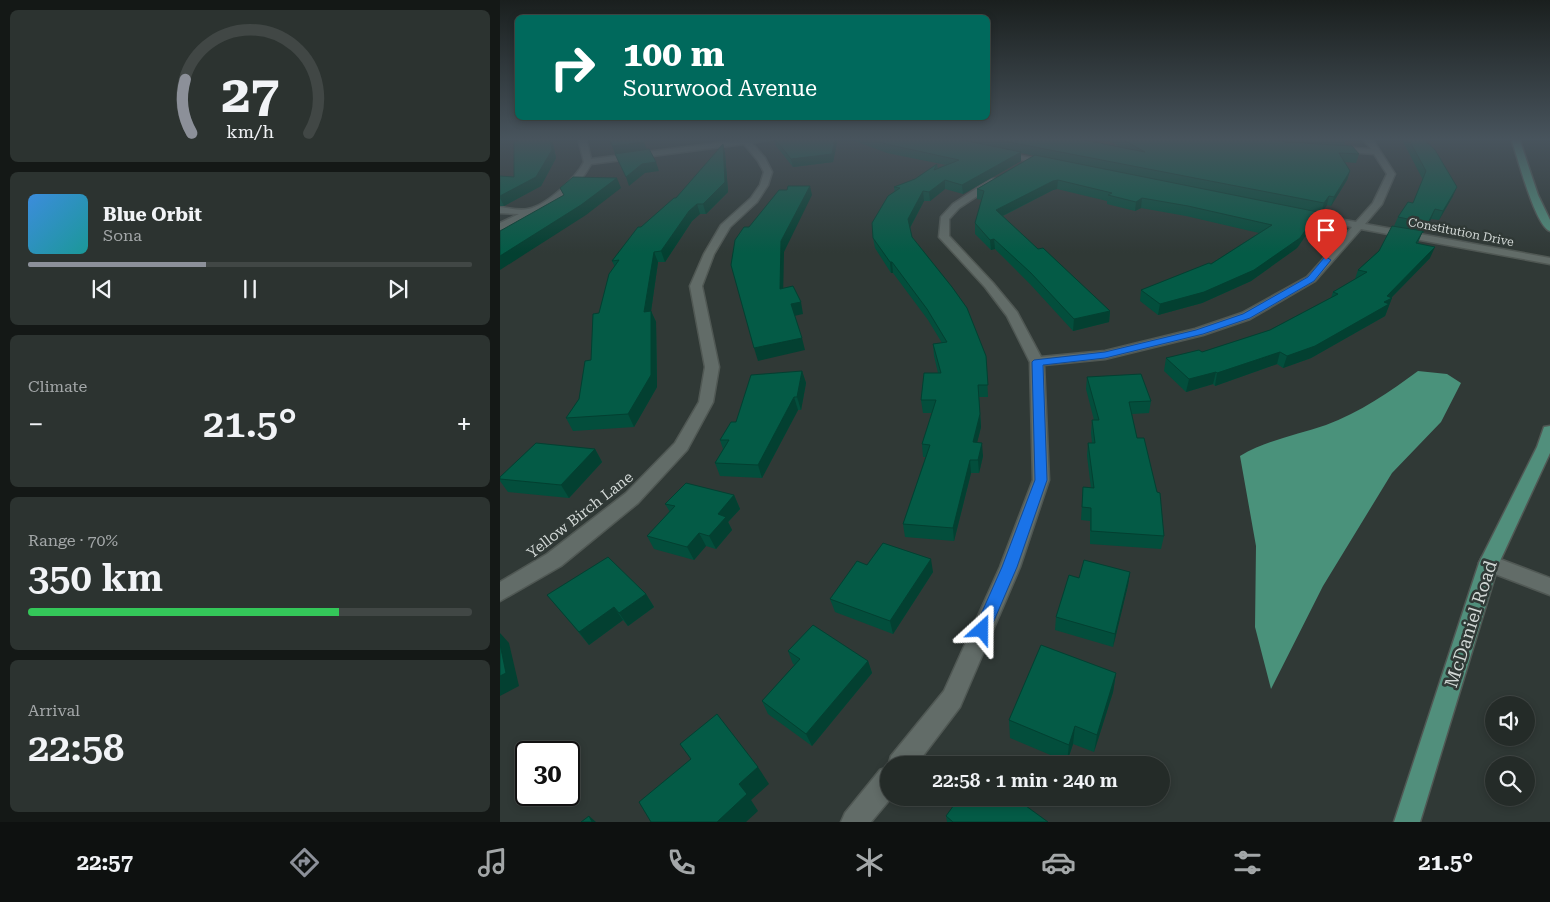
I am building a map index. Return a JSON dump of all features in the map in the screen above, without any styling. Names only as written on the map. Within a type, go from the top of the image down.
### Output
[{"type":"main road","points":[[1525,176],[1541,214],[1550,228]]},
{"type":"main road","name":"McDaniel Road","points":[[1407,822],[1489,563],[1545,447],[1550,431]]},
{"type":"street","points":[[500,227],[558,196],[580,176]]},
{"type":"street","name":"Yellow Birch Lane","points":[[500,592],[554,560],[632,498],[681,446],[706,402],[712,367],[696,286],[709,254],[726,225],[754,200],[764,185],[767,176]]},
{"type":"street","points":[[907,756],[952,699],[1010,567],[1041,480],[1037,362],[1013,315],[989,285],[944,237],[944,219],[956,206],[1001,176]]},
{"type":"street","points":[[1037,362],[1105,355],[1199,332],[1246,316],[1311,279],[1356,225],[1377,204],[1390,176]]},
{"type":"street","points":[[500,210],[528,212]]},
{"type":"street","name":"Constitution Drive","points":[[1292,212],[1550,261]]},
{"type":"street","points":[[1489,563],[1550,587]]},
{"type":"street","points":[[854,822],[880,790]]},
{"type":"shaded area","points":[[1418,371],[1447,374],[1461,383],[1441,422],[1392,473],[1323,586],[1271,689],[1255,627],[1256,546],[1240,456],[1250,450],[1282,438],[1338,420],[1386,394]]},
{"type":"building","points":[[500,176],[536,176],[500,196]]},
{"type":"building","points":[[695,176],[725,176],[725,182],[703,204],[697,204],[689,211],[661,251],[654,252],[644,312],[651,311],[651,375],[628,414],[566,418],[579,399],[585,361],[591,360],[593,314],[599,313],[609,274],[619,260],[612,261],[638,227],[641,227],[676,198]]},
{"type":"building","points":[[919,176],[977,176],[962,185],[945,180],[929,192],[923,191],[908,219],[912,237],[967,308],[986,356],[988,385],[978,385],[980,414],[973,442],[982,443],[978,460],[970,460],[953,528],[903,524],[930,445],[922,444],[936,400],[921,400],[924,373],[941,373],[933,344],[947,342],[927,309],[873,238],[872,223],[888,196],[900,188],[894,187]]},
{"type":"building","points":[[999,176],[1141,176],[1318,212],[1300,238],[1254,270],[1204,292],[1160,304],[1141,290],[1209,263],[1211,264],[1272,225],[1188,206],[1142,198],[1136,202],[1108,195],[1112,193],[1058,180],[1053,181],[996,210],[1038,249],[1043,248],[1110,311],[1074,319],[1031,273],[994,239],[990,240],[975,223],[984,191],[977,189]]},
{"type":"building","points":[[1186,176],[1347,176],[1334,197],[1329,196],[1324,203]]},
{"type":"building","points":[[1424,176],[1451,176],[1457,187],[1443,211],[1435,209],[1428,223],[1398,217],[1408,202],[1413,203]]},
{"type":"building","points":[[573,177],[617,178],[581,205],[500,256],[500,231],[564,195],[560,188]]},
{"type":"building","points":[[788,186],[810,186],[781,241],[780,289],[793,286],[801,302],[791,304],[802,338],[754,348],[731,265],[735,240],[744,227],[749,227],[779,190],[787,190]]},
{"type":"building","points":[[1392,226],[1423,231],[1416,243],[1435,247],[1387,296],[1392,298],[1384,302],[1389,304],[1315,346],[1287,356],[1280,352],[1217,373],[1189,379],[1166,358],[1199,350],[1202,352],[1270,330],[1338,294],[1333,292],[1367,272],[1358,270],[1379,251]]},
{"type":"building","points":[[802,371],[797,397],[794,397],[758,465],[715,463],[729,440],[720,440],[731,422],[736,422],[751,375]]},
{"type":"building","points":[[1141,374],[1151,401],[1129,402],[1137,438],[1144,438],[1157,492],[1160,493],[1164,536],[1091,531],[1091,508],[1082,507],[1083,487],[1094,488],[1088,443],[1095,443],[1092,420],[1099,420],[1087,377]]},
{"type":"building","points":[[536,443],[595,449],[561,485],[500,479]]},
{"type":"building","points":[[686,483],[734,495],[718,514],[726,517],[709,536],[699,533],[687,547],[647,536],[675,506],[665,504]]},
{"type":"building","points":[[883,543],[931,559],[890,621],[830,599],[857,561],[867,565]]},
{"type":"building","points":[[608,557],[646,594],[619,613],[614,607],[579,632],[547,595]]},
{"type":"building","points":[[1084,560],[1130,572],[1115,634],[1056,617],[1069,575],[1079,578]]},
{"type":"building","points":[[813,625],[868,661],[806,734],[762,701],[800,659],[788,651]]},
{"type":"building","points":[[500,644],[506,673],[500,676]]},
{"type":"building","points":[[1041,645],[1116,673],[1097,735],[1075,726],[1069,745],[1009,720]]},
{"type":"building","points":[[717,714],[758,767],[739,784],[747,794],[717,822],[651,822],[639,802],[691,759],[680,744]]},
{"type":"building","points":[[953,806],[1026,806],[1048,822],[953,822],[946,816]]},
{"type":"building","points":[[589,816],[592,822],[581,822]]},
{"type":"route","points":[[982,630],[1010,567],[1041,480],[1040,400],[1037,362],[1105,355],[1199,332],[1246,316],[1281,298],[1311,279],[1326,260]]}]
